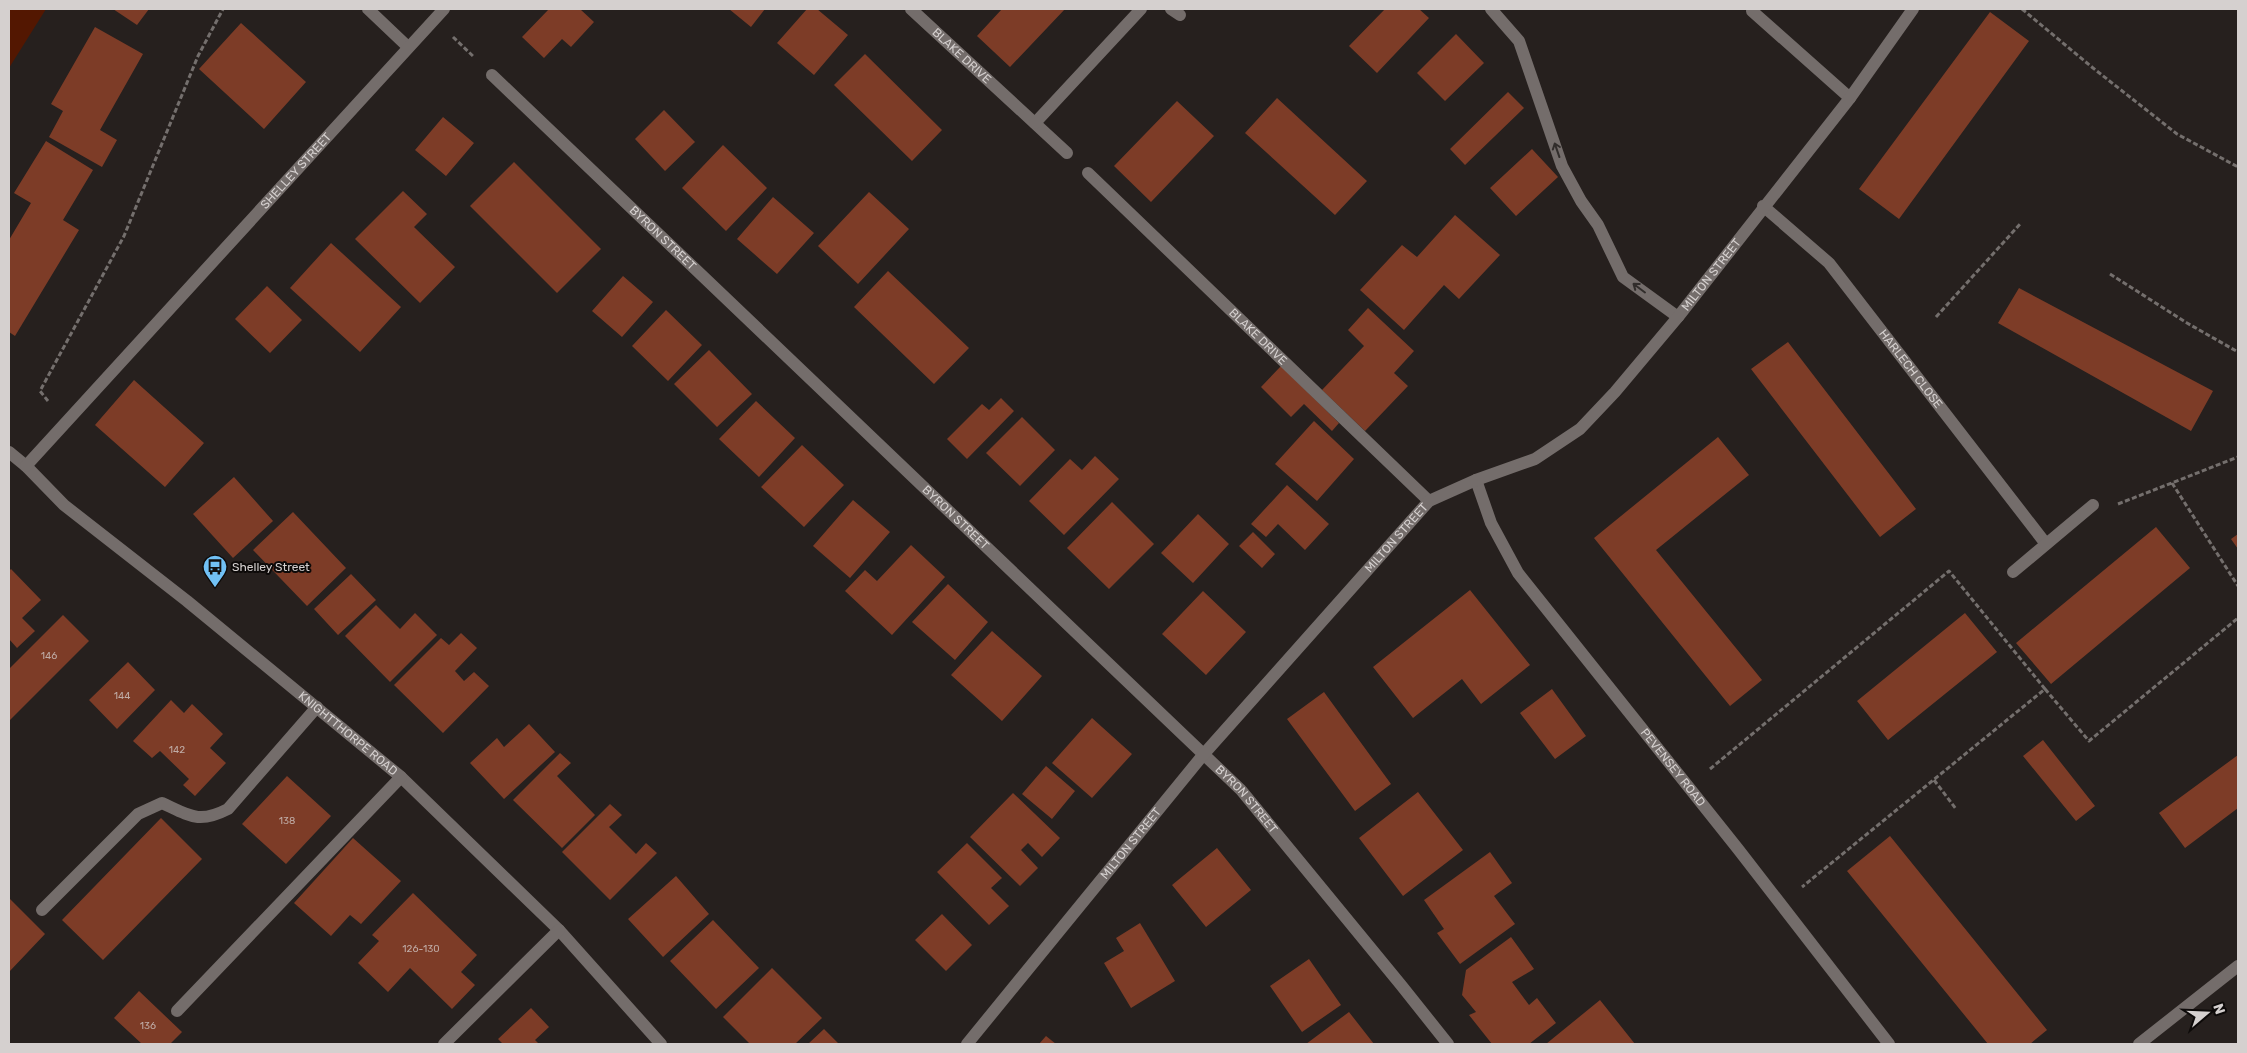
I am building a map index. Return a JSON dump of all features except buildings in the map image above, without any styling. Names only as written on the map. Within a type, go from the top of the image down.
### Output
[{"type":"street","points":[[368,9],[408,48]]},
{"type":"street","name":"SHELLEY STREET","points":[[26,466],[444,9]]},
{"type":"street","name":"BLAKE DRIVE","points":[[911,9],[1067,154]]},
{"type":"street","points":[[1035,123],[1141,9]]},
{"type":"street","points":[[1491,9],[1519,41],[1562,166],[1581,201],[1598,225],[1623,276],[1678,317]]},
{"type":"street","name":"MILTON STREET","points":[[967,1044],[1203,755],[1429,501],[1476,480],[1535,459],[1580,428],[1615,392],[1678,317],[1763,206],[1850,98],[1913,9]]},
{"type":"street","points":[[1752,11],[1850,98]]},
{"type":"street","name":"BYRON STREET","points":[[492,75],[1241,790],[1448,1044]]},
{"type":"street","name":"BLAKE DRIVE","points":[[1088,173],[1429,501]]},
{"type":"street","name":"HARLECH CLOSE","points":[[1763,206],[1829,263],[2046,544]]},
{"type":"street","name":"KNIGHTTHORPE ROAD","points":[[9,452],[26,466],[64,505],[187,601],[401,777],[559,930],[661,1044]]},
{"type":"street","name":"PEVENSEY ROAD","points":[[1476,480],[1491,523],[1518,574],[1889,1044]]},
{"type":"street","points":[[2013,572],[2093,504]]},
{"type":"street","points":[[42,910],[138,814],[162,803],[196,817],[211,818],[228,809],[317,707]]},
{"type":"street","points":[[177,1012],[401,777]]},
{"type":"street","points":[[444,1044],[559,930]]},
{"type":"street","points":[[2138,1044],[2238,966]]},
{"type":"path","points":[[65,423],[40,391],[124,236],[198,56],[223,9]]},
{"type":"path","points":[[2022,9],[2092,68],[2177,134],[2238,167]]},
{"type":"path","points":[[434,19],[492,75]]},
{"type":"path","points":[[1936,317],[2021,223]]},
{"type":"path","points":[[2110,274],[2187,323],[2238,352]]},
{"type":"path","points":[[2093,504],[2116,504],[2238,457]]},
{"type":"path","points":[[2172,483],[2238,586]]},
{"type":"path","points":[[1688,787],[1824,672],[1949,571],[2088,741],[2238,618]]},
{"type":"path","points":[[1780,905],[2045,689]]},
{"type":"path","points":[[1934,780],[1956,809]]},
{"type":"shaded area","points":[[9,9],[46,9],[9,68]]},
{"type":"place","name":"Shelley Street","points":[[215,588]]}]
